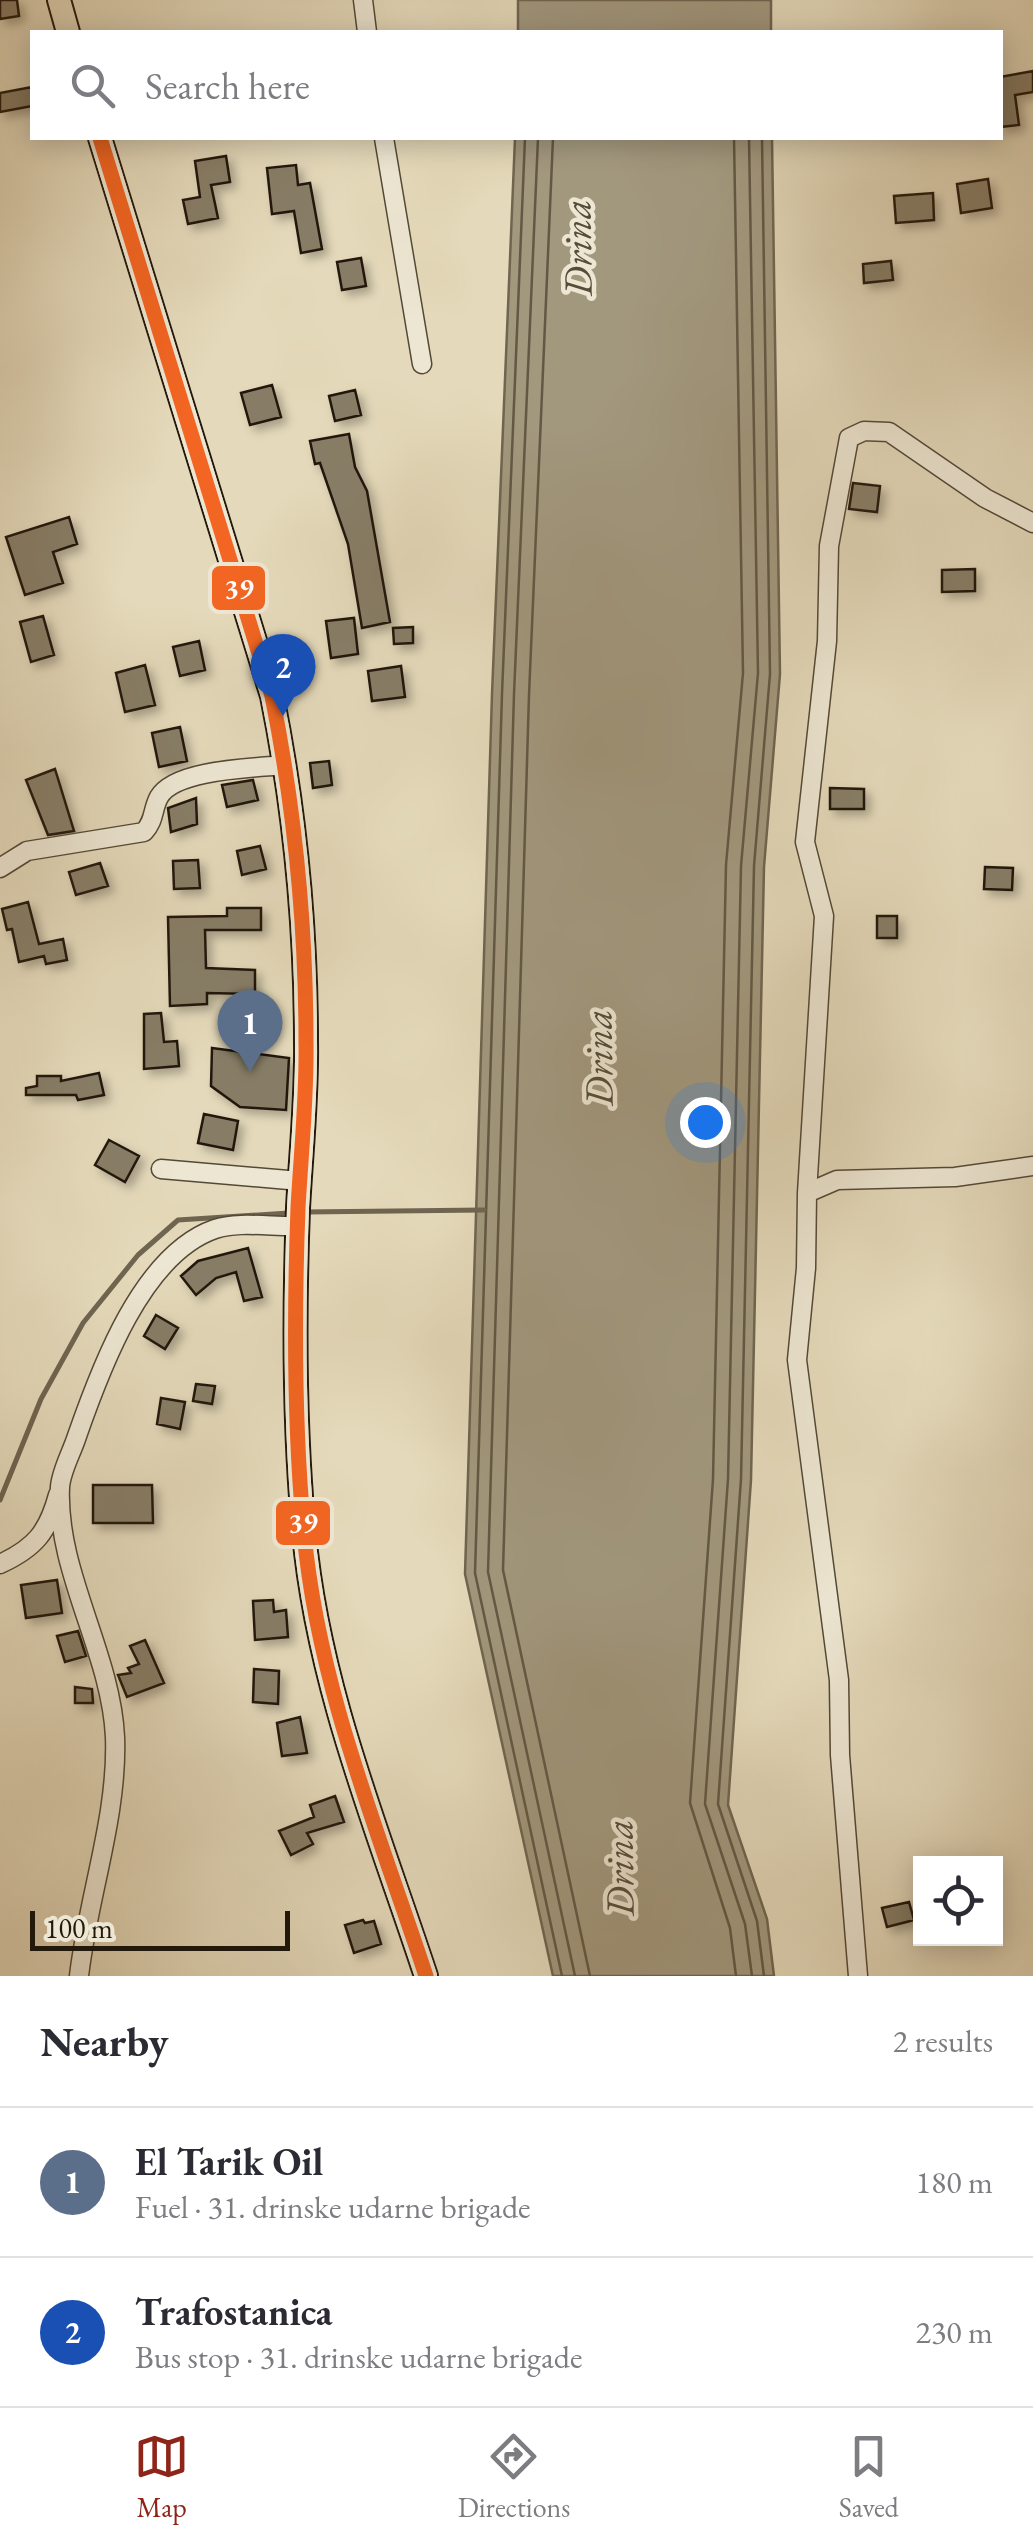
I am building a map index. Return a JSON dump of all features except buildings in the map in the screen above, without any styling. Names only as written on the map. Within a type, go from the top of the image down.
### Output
[{"type":"main road","points":[[59,0],[67,30]]},
{"type":"main road","points":[[101,140],[272,696],[286,764],[304,936],[306,1046],[298,1219],[300,1466],[312,1598],[344,1735],[426,1976]]},
{"type":"street","points":[[363,0],[368,30]]},
{"type":"street","points":[[384,140],[422,364]]},
{"type":"street","points":[[858,1976],[840,1754],[839,1680],[797,1360],[806,1268],[824,916],[805,842],[827,641],[830,546],[849,438],[864,431],[889,432],[985,498],[1033,523]]},
{"type":"street","points":[[0,868],[27,852],[144,832],[154,822],[159,797],[178,780],[286,764]]},
{"type":"street","points":[[807,1193],[836,1180],[955,1177],[1033,1166]]},
{"type":"street","points":[[162,1169],[300,1181]]},
{"type":"street","points":[[0,1564],[37,1544],[51,1522],[95,1377],[156,1273],[176,1251],[216,1228],[298,1219]]},
{"type":"street","points":[[60,1485],[73,1570],[105,1673],[115,1744],[114,1782],[79,1976]]},
{"type":"water","points":[[518,0],[771,0],[771,30],[518,30]]},
{"type":"water","name":"Drina","points":[[515,140],[772,140],[780,674],[764,867],[751,1480],[728,1805],[767,1919],[774,1976],[553,1976],[465,1574],[492,694]]},
{"type":"waterway","points":[[305,1212],[484,1210]]},
{"type":"waterway","points":[[0,1500],[41,1399],[83,1323],[138,1255],[178,1220],[289,1213]]},
{"type":"transit line","name":"39","points":[[101,140],[272,696],[280,739],[298,868],[305,998],[306,1083],[296,1329],[304,1533],[311,1590],[336,1702],[426,1976]]},
{"type":"place","name":"Trafostanica","points":[[283,716]]},
{"type":"place","name":"El Tarik Oil","points":[[250,1072]]}]
